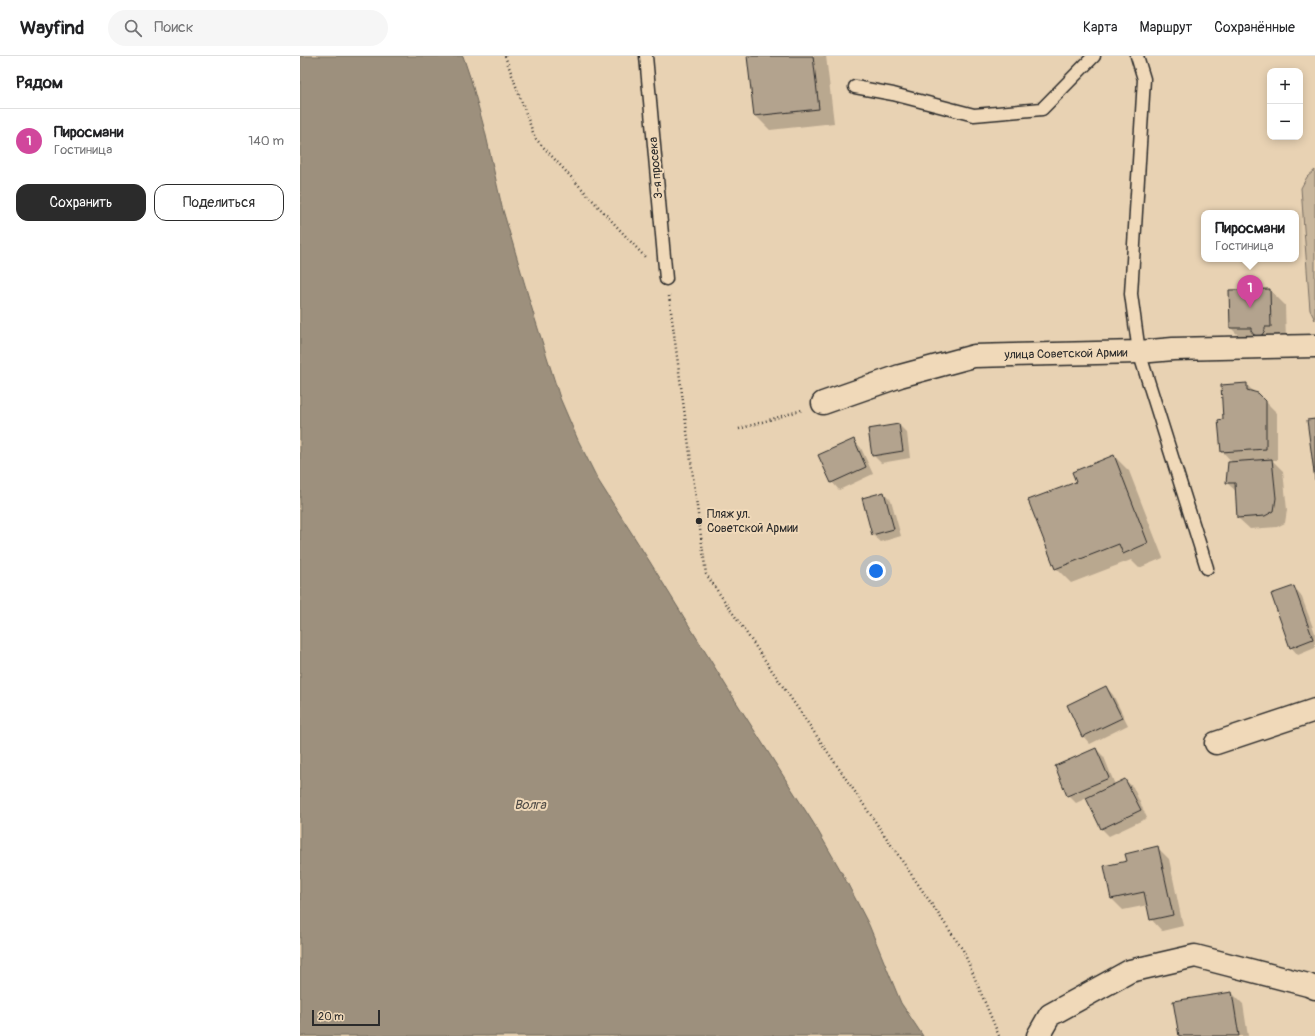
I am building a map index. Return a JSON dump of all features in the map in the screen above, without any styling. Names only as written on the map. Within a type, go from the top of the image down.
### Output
[{"type":"street","name":"улица Советской Армии","points":[[823,404],[900,376],[974,356],[1315,346]]},
{"type":"street","points":[[1216,744],[1315,710]]},
{"type":"street","points":[[1038,1036],[1050,1015],[1130,971],[1195,956],[1315,988]]},
{"type":"lane","name":"3-я просека","points":[[646,56],[666,279]]},
{"type":"lane","points":[[855,88],[893,94],[974,114],[1042,109],[1094,56]]},
{"type":"lane","points":[[1137,56],[1144,79],[1132,294],[1139,352],[1207,568]]},
{"type":"path","points":[[505,56],[535,138],[666,279],[706,574],[963,950],[999,1036]]},
{"type":"path","points":[[739,429],[823,404]]},
{"type":"shaded area","points":[[1315,170],[1315,320],[1310,310],[1301,188],[1307,177]]},
{"type":"water","name":"Волга","points":[[300,56],[463,56],[485,131],[502,207],[535,319],[560,398],[578,440],[598,480],[814,824],[841,871],[869,925],[901,1003],[923,1036],[300,1036]]},
{"type":"building","points":[[747,56],[813,56],[819,109],[754,116]]},
{"type":"building","points":[[1270,289],[1271,327],[1265,327],[1262,335],[1258,336],[1254,335],[1251,328],[1230,328],[1229,290]]},
{"type":"building","points":[[1247,383],[1247,390],[1258,393],[1266,401],[1266,449],[1221,452],[1218,420],[1223,419],[1221,385]]},
{"type":"building","points":[[1315,419],[1315,480],[1307,420]]},
{"type":"building","points":[[899,424],[903,451],[872,456],[868,429]]},
{"type":"building","points":[[854,439],[866,467],[831,483],[818,455]]},
{"type":"building","points":[[1114,455],[1148,543],[1123,554],[1119,544],[1055,569],[1028,500],[1076,482],[1072,472]]},
{"type":"building","points":[[1272,459],[1276,498],[1274,511],[1265,516],[1237,518],[1235,483],[1226,483],[1228,462]]},
{"type":"building","points":[[884,492],[894,529],[872,535],[862,498]]},
{"type":"building","points":[[1294,586],[1313,639],[1290,648],[1271,594]]},
{"type":"building","points":[[1106,686],[1122,718],[1082,737],[1067,705]]},
{"type":"building","points":[[1096,748],[1109,778],[1067,796],[1055,766]]},
{"type":"building","points":[[1125,779],[1141,810],[1101,829],[1086,798]]},
{"type":"building","points":[[1158,846],[1173,915],[1150,920],[1144,892],[1111,899],[1104,866],[1127,861],[1125,854]]},
{"type":"building","points":[[1232,992],[1239,1036],[1179,1036],[1173,1001]]},
{"type":"place","name":"Пиросмани","points":[[1250,308]]},
{"type":"place","name":"Пляж ул. Советской Армии","points":[[699,521]]}]
